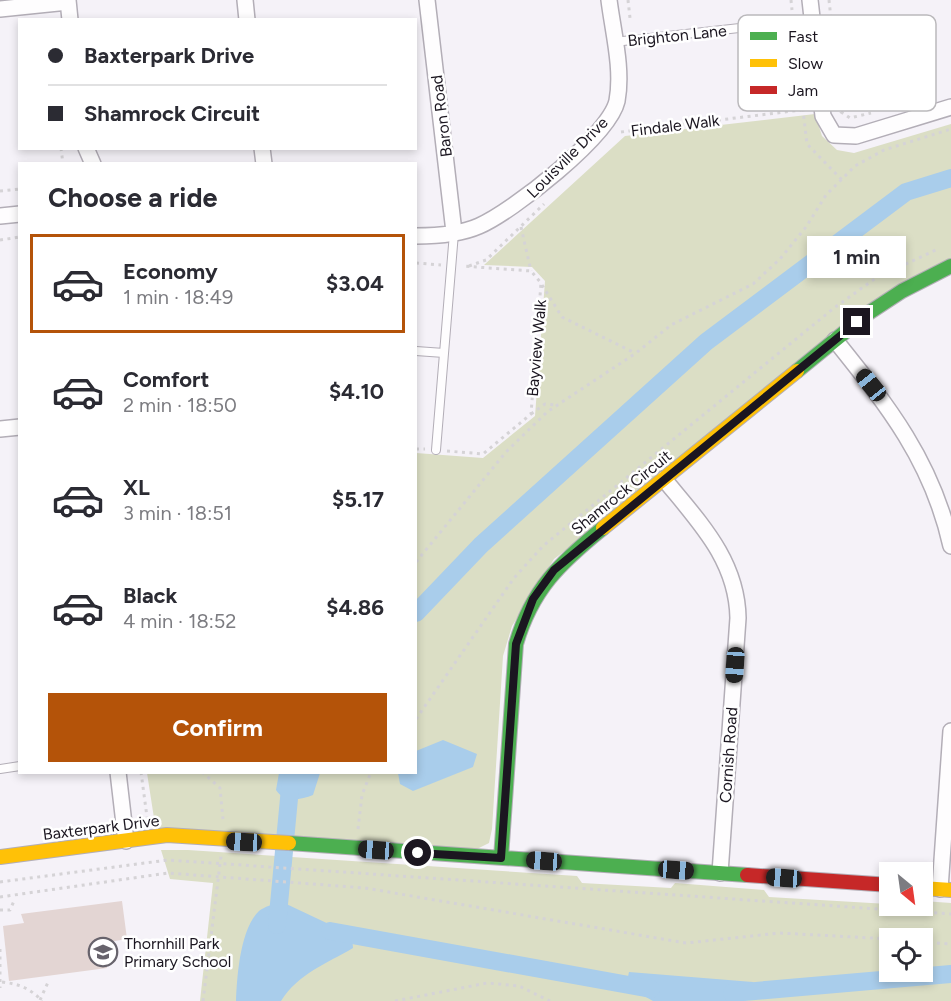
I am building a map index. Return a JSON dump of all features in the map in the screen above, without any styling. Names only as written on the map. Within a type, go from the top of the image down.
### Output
[{"type":"street","points":[[245,0],[247,18]]},
{"type":"street","name":"Baron Road","points":[[427,0],[454,232]]},
{"type":"street","name":"Louisville Drive","points":[[417,236],[478,227],[513,208],[530,196],[600,129],[616,103],[618,75],[609,0]]},
{"type":"street","points":[[810,0],[812,15]]},
{"type":"street","points":[[0,9],[68,1],[70,18]]},
{"type":"street","points":[[822,111],[834,135],[856,136],[951,107]]},
{"type":"street","points":[[0,216],[18,214]]},
{"type":"street","name":"Shamrock Circuit","points":[[501,858],[514,660],[526,613],[554,570],[834,340],[892,297],[951,266]]},
{"type":"street","points":[[834,340],[894,415],[918,453],[939,502],[951,546]]},
{"type":"street","points":[[0,429],[18,427]]},
{"type":"street","name":"Cornish Road","points":[[664,479],[717,546],[730,571],[736,594],[738,618],[720,873]]},
{"type":"street","points":[[946,889],[951,730]]},
{"type":"street","points":[[118,774],[126,840]]},
{"type":"street","name":"Baxterpark Drive","points":[[0,857],[167,835],[879,884]]},
{"type":"lane","name":"Brighton Lane","points":[[614,42],[738,28]]},
{"type":"lane","points":[[436,450],[454,232]]},
{"type":"lane","points":[[417,351],[444,353]]},
{"type":"lane","points":[[0,769],[18,766]]},
{"type":"path","points":[[829,0],[831,15]]},
{"type":"path","name":"Findale Walk","points":[[621,132],[793,111]]},
{"type":"path","points":[[841,111],[850,118],[873,112]]},
{"type":"path","points":[[417,561],[506,452],[547,412],[636,353],[671,325],[753,284],[780,259],[806,228],[826,195],[855,166],[884,150],[951,129]]},
{"type":"path","points":[[0,191],[18,189]]},
{"type":"path","points":[[417,263],[531,271],[521,227]]},
{"type":"path","points":[[0,240],[18,237]]},
{"type":"path","name":"Bayview Walk","points":[[417,448],[483,454],[531,414],[541,283],[531,271]]},
{"type":"path","points":[[541,283],[562,317],[636,353]]},
{"type":"path","points":[[531,414],[545,404],[558,405]]},
{"type":"path","points":[[141,774],[147,817]]},
{"type":"path","points":[[203,1001],[219,877],[223,804],[220,788],[204,774]]},
{"type":"path","points":[[356,848],[362,795],[369,774]]},
{"type":"path","points":[[0,882],[168,860],[951,914]]},
{"type":"path","points":[[0,897],[168,873],[384,891],[686,943],[780,933],[879,938]]},
{"type":"path","points":[[0,910],[10,910],[14,901]]},
{"type":"path","points":[[933,943],[951,944]]},
{"type":"path","points":[[0,949],[2,982],[0,988]]},
{"type":"path","points":[[2,982],[20,984],[33,991],[40,1000],[49,980]]},
{"type":"path","points":[[395,1001],[487,983],[519,986],[550,1001]]},
{"type":"green space","points":[[815,114],[822,136],[837,150],[854,153],[951,124],[951,258],[554,559],[512,626],[503,656],[492,829],[489,843],[475,850],[156,831],[147,774],[417,774],[417,453],[483,458],[535,416],[545,281],[532,267],[484,265],[625,136]]},
{"type":"green space","points":[[161,850],[577,876],[582,883],[671,888],[675,883],[764,890],[769,897],[879,903],[879,916],[933,916],[933,902],[951,903],[951,1001],[200,1001],[213,883],[170,879]]},
{"type":"water","points":[[443,740],[477,754],[473,767],[413,791],[400,784],[398,774],[417,774],[417,751]]},
{"type":"water","points":[[279,774],[320,774],[313,795],[288,799],[276,790]]},
{"type":"water","points":[[280,901],[352,935],[353,948],[305,976],[288,991],[281,1001],[236,1001],[241,954],[248,929],[259,911]]},
{"type":"water","points":[[629,972],[753,982],[755,991],[742,1001],[653,1001],[626,986]]},
{"type":"building","points":[[122,901],[127,939],[103,943],[107,968],[9,981],[3,926],[24,923],[21,914]]},
{"type":"waterway","points":[[417,612],[481,545],[706,342],[906,192],[951,178]]},
{"type":"waterway","points":[[277,925],[290,788],[294,774]]},
{"type":"waterway","points":[[330,931],[651,989]]},
{"type":"waterway","points":[[732,993],[951,974]]},
{"type":"traffic: fast","points":[[797,371],[867,314],[902,291],[951,266]]},
{"type":"traffic: fast","points":[[501,858],[516,644],[530,608],[549,578],[603,528]]},
{"type":"traffic: fast","points":[[289,843],[747,875]]},
{"type":"traffic: slow","points":[[603,528],[797,371]]},
{"type":"traffic: slow","points":[[0,857],[167,835],[289,843]]},
{"type":"traffic: slow","points":[[933,889],[951,890]]},
{"type":"traffic: jam","points":[[747,875],[879,884]]},
{"type":"place","name":"Thornhill Park Primary School","points":[[103,952]]},
{"type":"route","points":[[418,853],[501,858],[516,644],[533,599],[554,570],[857,322]]}]
